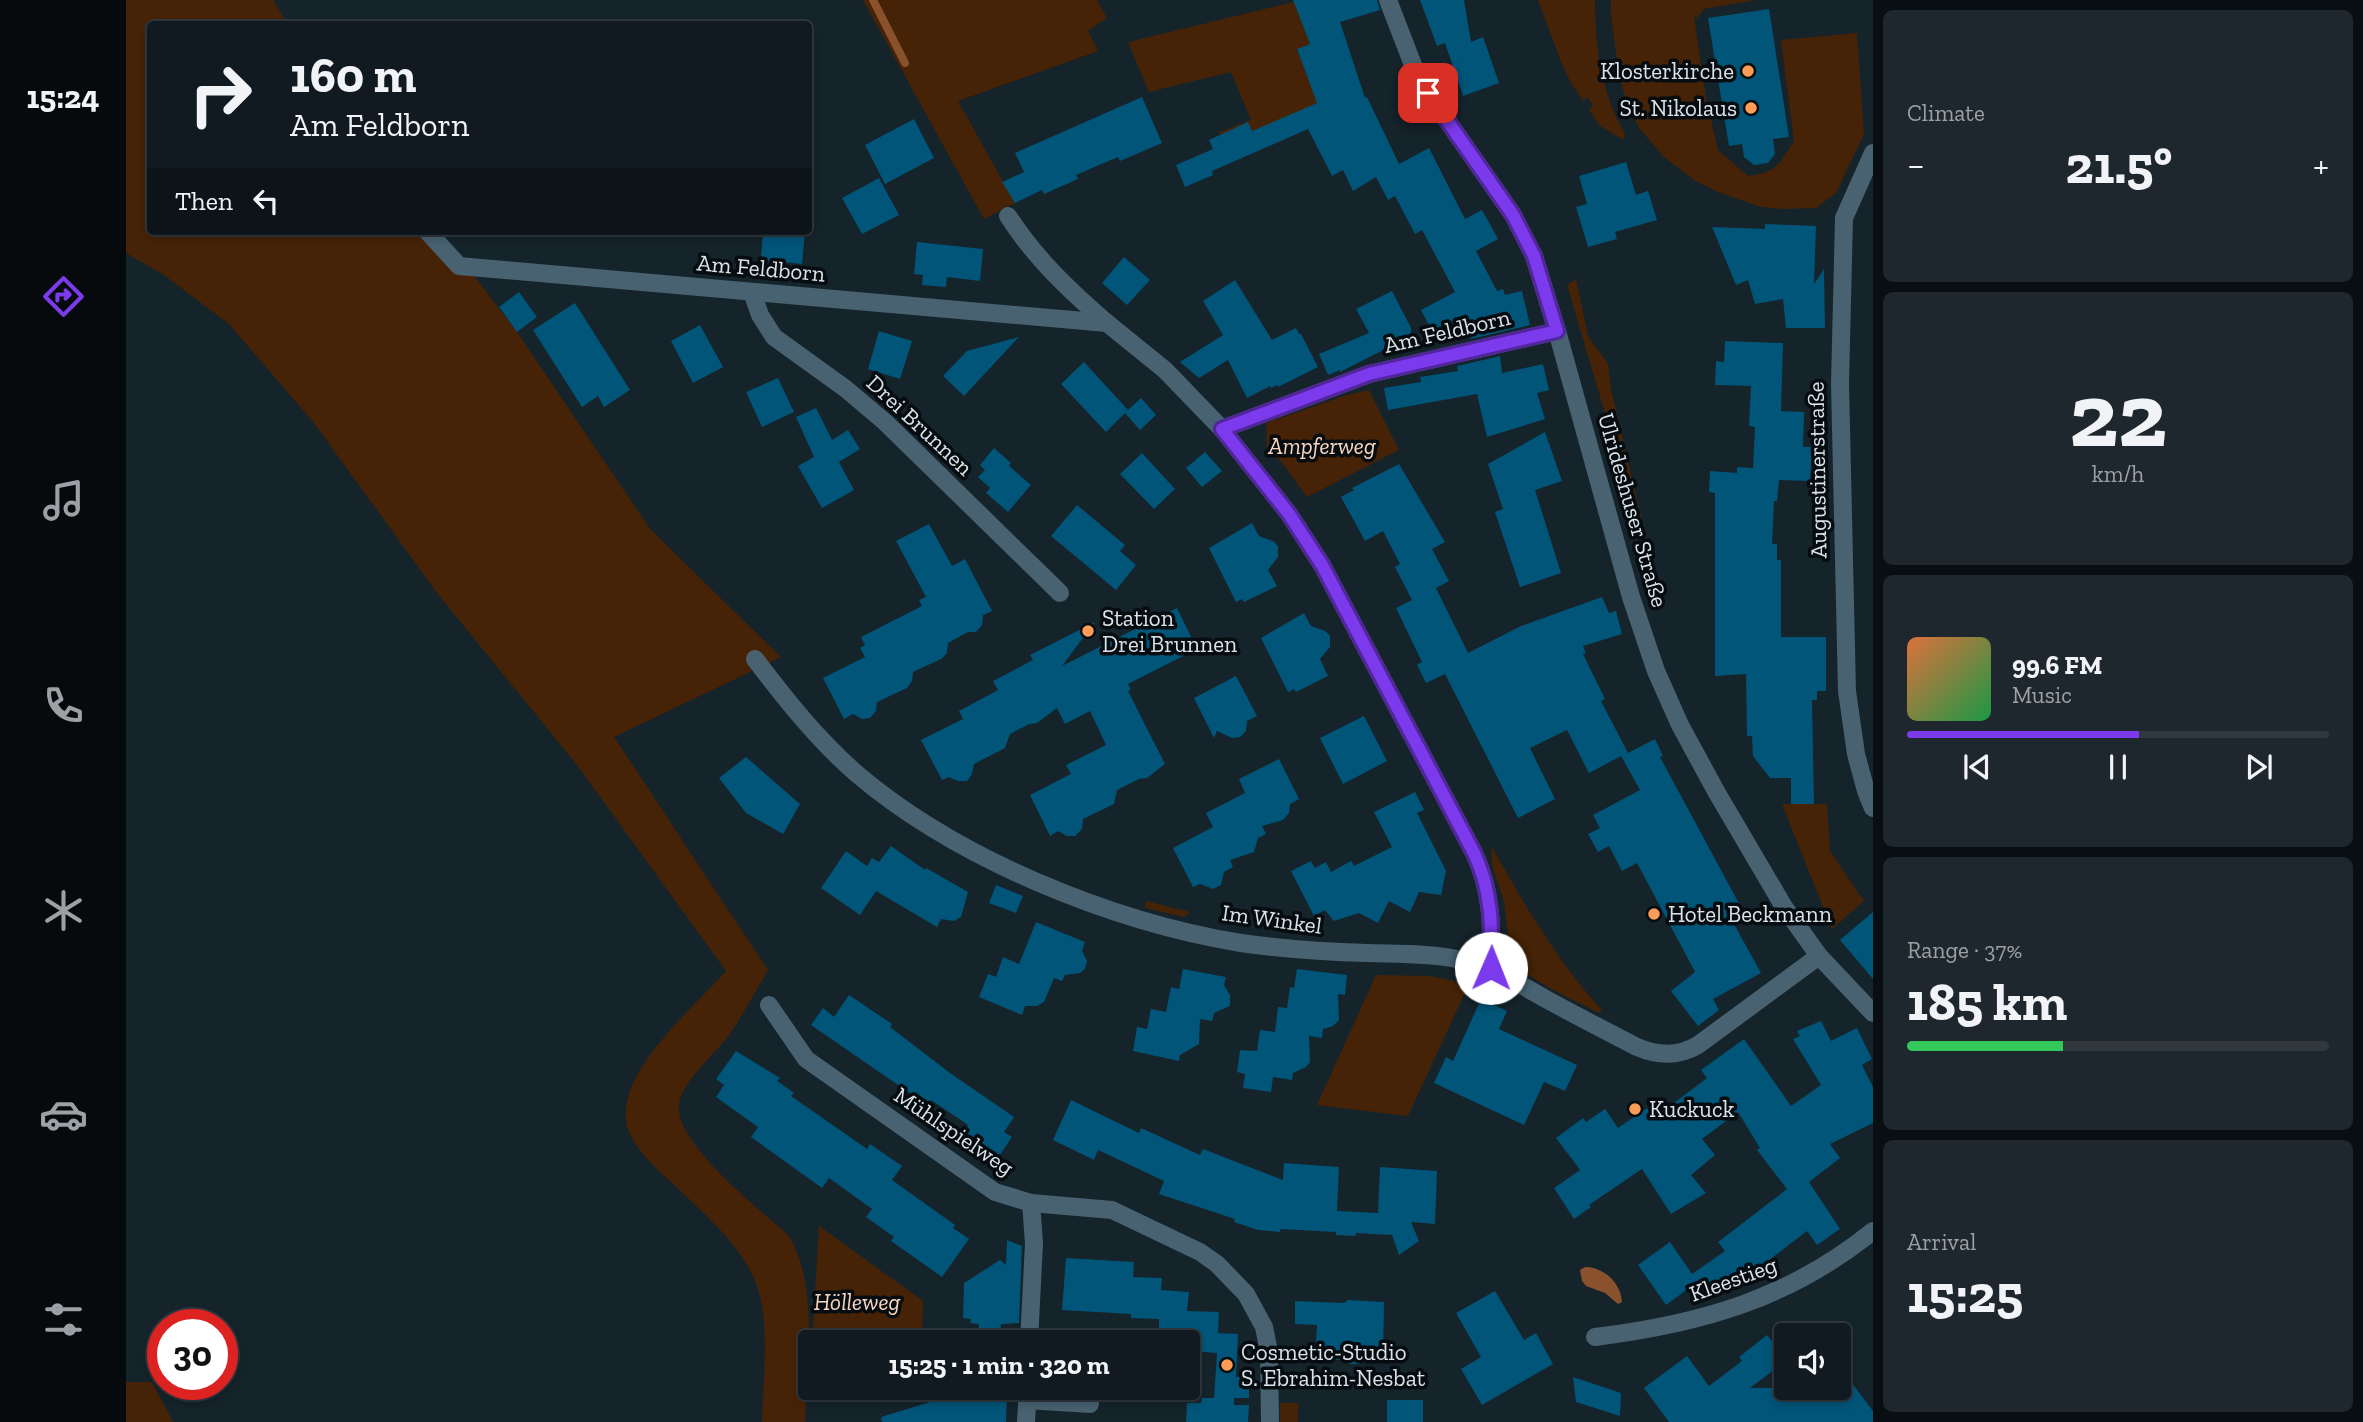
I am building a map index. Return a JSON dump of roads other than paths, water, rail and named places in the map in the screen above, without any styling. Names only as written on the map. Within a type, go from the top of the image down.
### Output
[{"type":"street","name":"Ulrideshuser Straße","points":[[1388,0],[1413,65],[1428,93],[1513,215],[1534,256],[1631,597],[1656,671],[1680,725],[1784,907],[1819,956],[1873,1013]]},
{"type":"street","name":"Augustinerstraße","points":[[1869,799],[1856,754],[1847,691],[1840,384],[1843,218],[1873,153]]},
{"type":"street","points":[[1008,216],[1024,241],[1060,282],[1165,370],[1222,429],[1289,514],[1322,565],[1484,873],[1490,896],[1491,968]]},
{"type":"street","name":"Am Feldborn","points":[[431,235],[458,266],[1107,323]]},
{"type":"street","name":"Drei Brunnen","points":[[752,292],[760,315],[774,337],[846,389],[886,422],[1060,593]]},
{"type":"street","name":"Am Feldborn","points":[[1222,429],[1369,374],[1557,331]]},
{"type":"street","name":"Im Winkel","points":[[755,659],[794,710],[858,774],[929,824],[961,843],[1056,890],[1144,920],[1239,942],[1305,951],[1457,959],[1491,968],[1637,1047],[1653,1053],[1672,1054],[1690,1049],[1819,956]]},
{"type":"street","name":"Mühlspielweg","points":[[769,1005],[806,1059],[995,1192],[1031,1203],[1112,1210],[1200,1252],[1226,1271],[1246,1294],[1264,1327],[1269,1352],[1270,1422]]},
{"type":"street","points":[[1030,1330],[1034,1243],[1031,1203]]},
{"type":"street","name":"Kleestieg","points":[[1595,1337],[1644,1331],[1749,1302],[1810,1276],[1873,1231]]},
{"type":"street","points":[[1026,1422],[1028,1400]]},
{"type":"street","points":[[1065,1400],[1090,1404]]},
{"type":"waterway","points":[[873,0],[905,63]]},
{"type":"place","name":"Klosterkirche","points":[[1748,71]]},
{"type":"place","name":"St. Nikolaus","points":[[1751,108]]},
{"type":"place","name":"Station Drei Brunnen","points":[[1088,631]]},
{"type":"place","name":"Hotel Beckmann","points":[[1654,914]]},
{"type":"place","name":"Kuckuck","points":[[1635,1109]]},
{"type":"place","name":"Cosmetic-Studio S. Ebrahim-Nesbat","points":[[1227,1365]]},
{"type":"park label","name":"Ampferweg","points":[[1322,446]]},
{"type":"park label","name":"Hölleweg","points":[[857,1302]]}]
